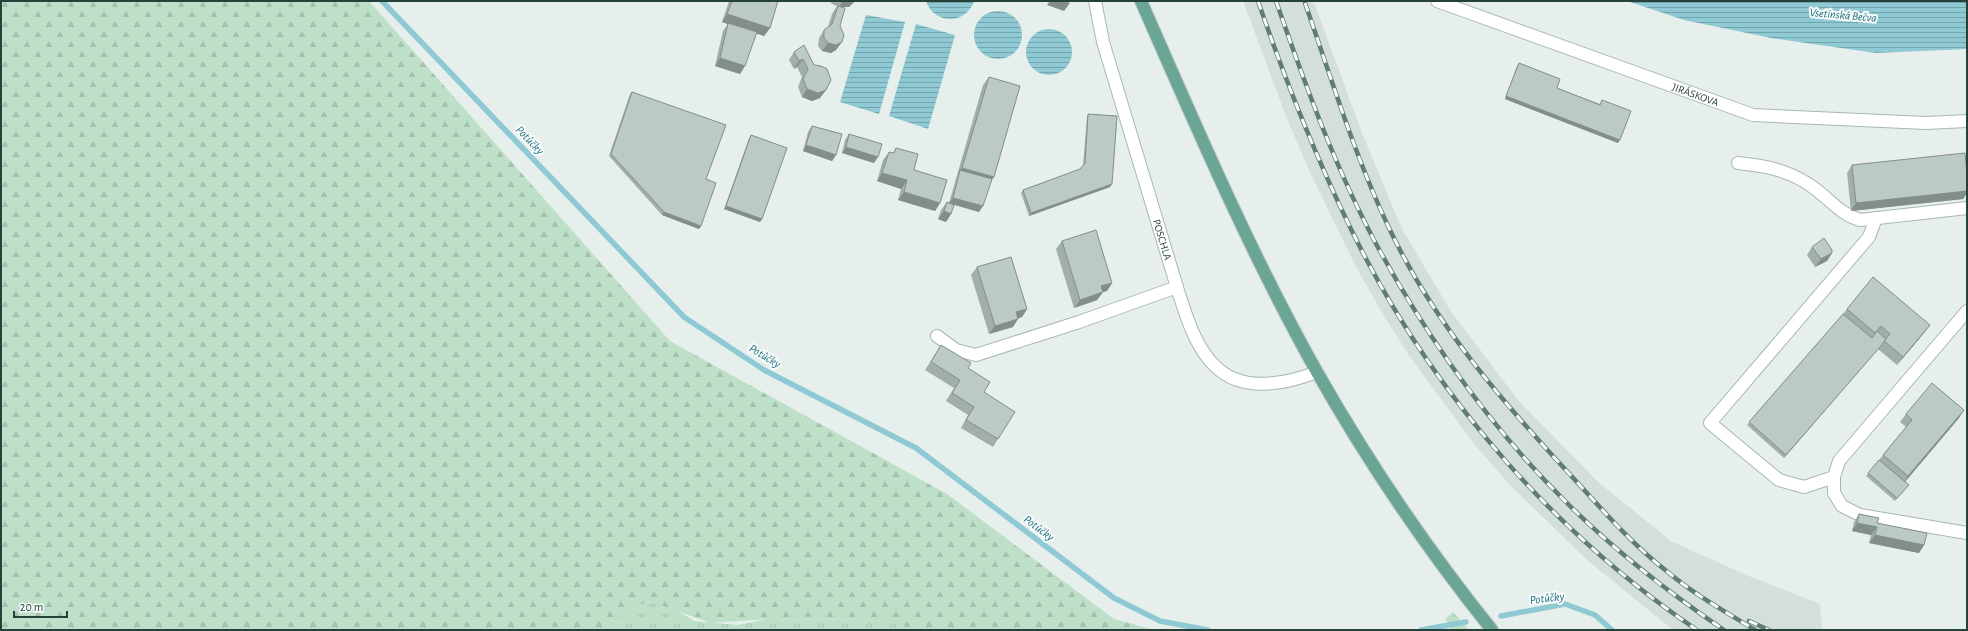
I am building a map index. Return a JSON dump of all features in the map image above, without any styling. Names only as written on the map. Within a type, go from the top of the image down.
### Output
[{"type":"main road","points":[[1141,1],[1264,271],[1317,372],[1362,447],[1417,529],[1492,630]]},
{"type":"street","name":"POSCHLA","points":[[1095,1],[1102,42],[1177,287],[1189,322],[1201,348],[1215,367],[1228,377],[1246,382],[1267,384],[1295,380],[1317,372]]},
{"type":"street","name":"JIRÁSKOVA","points":[[1437,1],[1753,115],[1926,123],[1967,121]]},
{"type":"street","points":[[1738,163],[1766,166],[1787,172],[1817,190],[1849,216],[1860,220],[1967,208]]},
{"type":"street","points":[[1834,477],[1804,488],[1778,480],[1710,423],[1869,237],[1876,218]]},
{"type":"street","points":[[937,336],[956,350],[976,355],[1079,322],[1177,287]]},
{"type":"street","points":[[1967,311],[1839,461],[1834,477],[1834,493],[1842,506],[1860,515],[1967,532]]},
{"type":"path","points":[[1,626],[6,630]]},
{"type":"shaded area","points":[[1243,1],[1310,1],[1315,5],[1362,133],[1401,227],[1450,310],[1518,400],[1598,482],[1671,541],[1746,575],[1820,604],[1822,629],[1824,630],[1673,630],[1587,560],[1510,485],[1475,445],[1410,357],[1381,311],[1355,265],[1308,168],[1286,116]]},
{"type":"green space","points":[[1,1],[369,1],[670,341],[947,494],[1114,619],[1155,630],[919,630],[877,620],[766,619],[711,623],[649,601],[611,619],[608,630],[1,630]]},
{"type":"green space","points":[[649,601],[675,609],[694,621],[738,625],[766,619],[877,620],[925,630],[606,630],[611,619]]},
{"type":"green space","points":[[1453,612],[1469,630],[1451,630],[1445,619]]},
{"type":"water","points":[[926,1],[974,1],[970,9],[964,14],[957,18],[950,19],[943,18],[936,14],[930,9]]},
{"type":"water","name":"Vsetínská Bečva","points":[[1627,1],[1967,1],[1967,49],[1876,53],[1771,38],[1684,20]]},
{"type":"water","points":[[998,11],[1007,13],[1015,18],[1020,26],[1022,35],[1020,44],[1015,52],[1007,57],[998,59],[989,57],[981,52],[976,44],[974,35],[976,26],[981,18],[989,13]]},
{"type":"water","points":[[866,15],[905,22],[879,114],[840,102]]},
{"type":"water","points":[[916,24],[955,35],[928,129],[889,116]]},
{"type":"water","points":[[1044,29],[1054,29],[1062,33],[1068,39],[1072,47],[1072,57],[1068,65],[1062,71],[1054,75],[1044,75],[1036,71],[1030,65],[1026,57],[1026,47],[1030,39],[1036,33]]},
{"type":"building","points":[[732,1],[778,1],[770,28],[727,14]]},
{"type":"building","points":[[838,6],[845,8],[840,26],[844,35],[842,42],[836,45],[828,43],[824,38],[824,30],[832,24]]},
{"type":"building","points":[[728,23],[757,32],[745,66],[720,58]]},
{"type":"building","points":[[804,45],[814,65],[827,69],[831,80],[826,90],[818,93],[807,89],[803,79],[808,69],[803,59],[799,61],[794,52]]},
{"type":"building","points":[[1519,63],[1560,79],[1557,88],[1600,105],[1602,100],[1631,111],[1620,140],[1506,96]]},
{"type":"building","points":[[989,77],[1020,86],[994,177],[962,168]]},
{"type":"building","points":[[632,92],[726,125],[706,179],[716,183],[701,226],[664,212],[611,154]]},
{"type":"building","points":[[1088,114],[1117,116],[1112,184],[1031,213],[1023,190],[1080,169],[1085,163]]},
{"type":"building","points":[[812,126],[842,134],[836,155],[806,145]]},
{"type":"building","points":[[849,134],[882,144],[878,157],[846,147]]},
{"type":"building","points":[[751,135],[787,148],[762,219],[726,206]]},
{"type":"building","points":[[896,148],[918,154],[914,170],[947,180],[940,203],[904,192],[907,180],[882,173],[889,152],[894,153]]},
{"type":"building","points":[[1965,153],[1967,191],[1856,203],[1852,165]]},
{"type":"building","points":[[960,170],[992,179],[983,206],[953,198]]},
{"type":"building","points":[[947,202],[954,205],[951,214],[944,211]]},
{"type":"building","points":[[1096,230],[1112,283],[1101,286],[1103,292],[1080,300],[1062,241]]},
{"type":"building","points":[[1824,238],[1832,250],[1832,253],[1821,259],[1812,247]]},
{"type":"building","points":[[1011,257],[1027,309],[1016,312],[1018,319],[995,326],[977,267]]},
{"type":"building","points":[[1873,277],[1930,325],[1903,357],[1884,341],[1890,334],[1881,326],[1875,333],[1847,309]]},
{"type":"building","points":[[1843,314],[1872,338],[1877,331],[1886,339],[1786,455],[1749,422]]},
{"type":"building","points":[[941,345],[971,363],[968,368],[990,382],[984,392],[1015,412],[998,439],[966,420],[974,407],[952,393],[960,380],[931,362]]},
{"type":"building","points":[[1932,383],[1964,410],[1908,476],[1883,455],[1912,420],[1906,414]]},
{"type":"building","points":[[1879,460],[1909,485],[1897,498],[1868,473]]},
{"type":"building","points":[[1859,514],[1879,518],[1877,523],[1927,533],[1924,545],[1875,535],[1877,527],[1857,523]]},
{"type":"waterway","name":"Potůčky","points":[[382,1],[684,317],[764,370],[916,448],[1114,598],[1160,621],[1208,630]]},
{"type":"waterway","name":"Potůčky","points":[[1501,616],[1565,604],[1595,615],[1612,630]]},
{"type":"waterway","name":"Potůčky","points":[[1421,630],[1466,622]]},
{"type":"railway","points":[[1258,1],[1306,130],[1334,193],[1364,255],[1395,310],[1429,363],[1467,414],[1508,463],[1551,509],[1597,553],[1646,593],[1697,630]]},
{"type":"railway","points":[[1276,1],[1323,129],[1350,192],[1400,287],[1442,352],[1489,416],[1514,446],[1585,521],[1642,570],[1724,630]]},
{"type":"railway","points":[[1305,3],[1344,118],[1377,202],[1408,265],[1428,299],[1450,331],[1473,363],[1523,423],[1620,529],[1656,563],[1689,589],[1755,630]]},
{"type":"railway","points":[[1749,621],[1769,630]]}]
